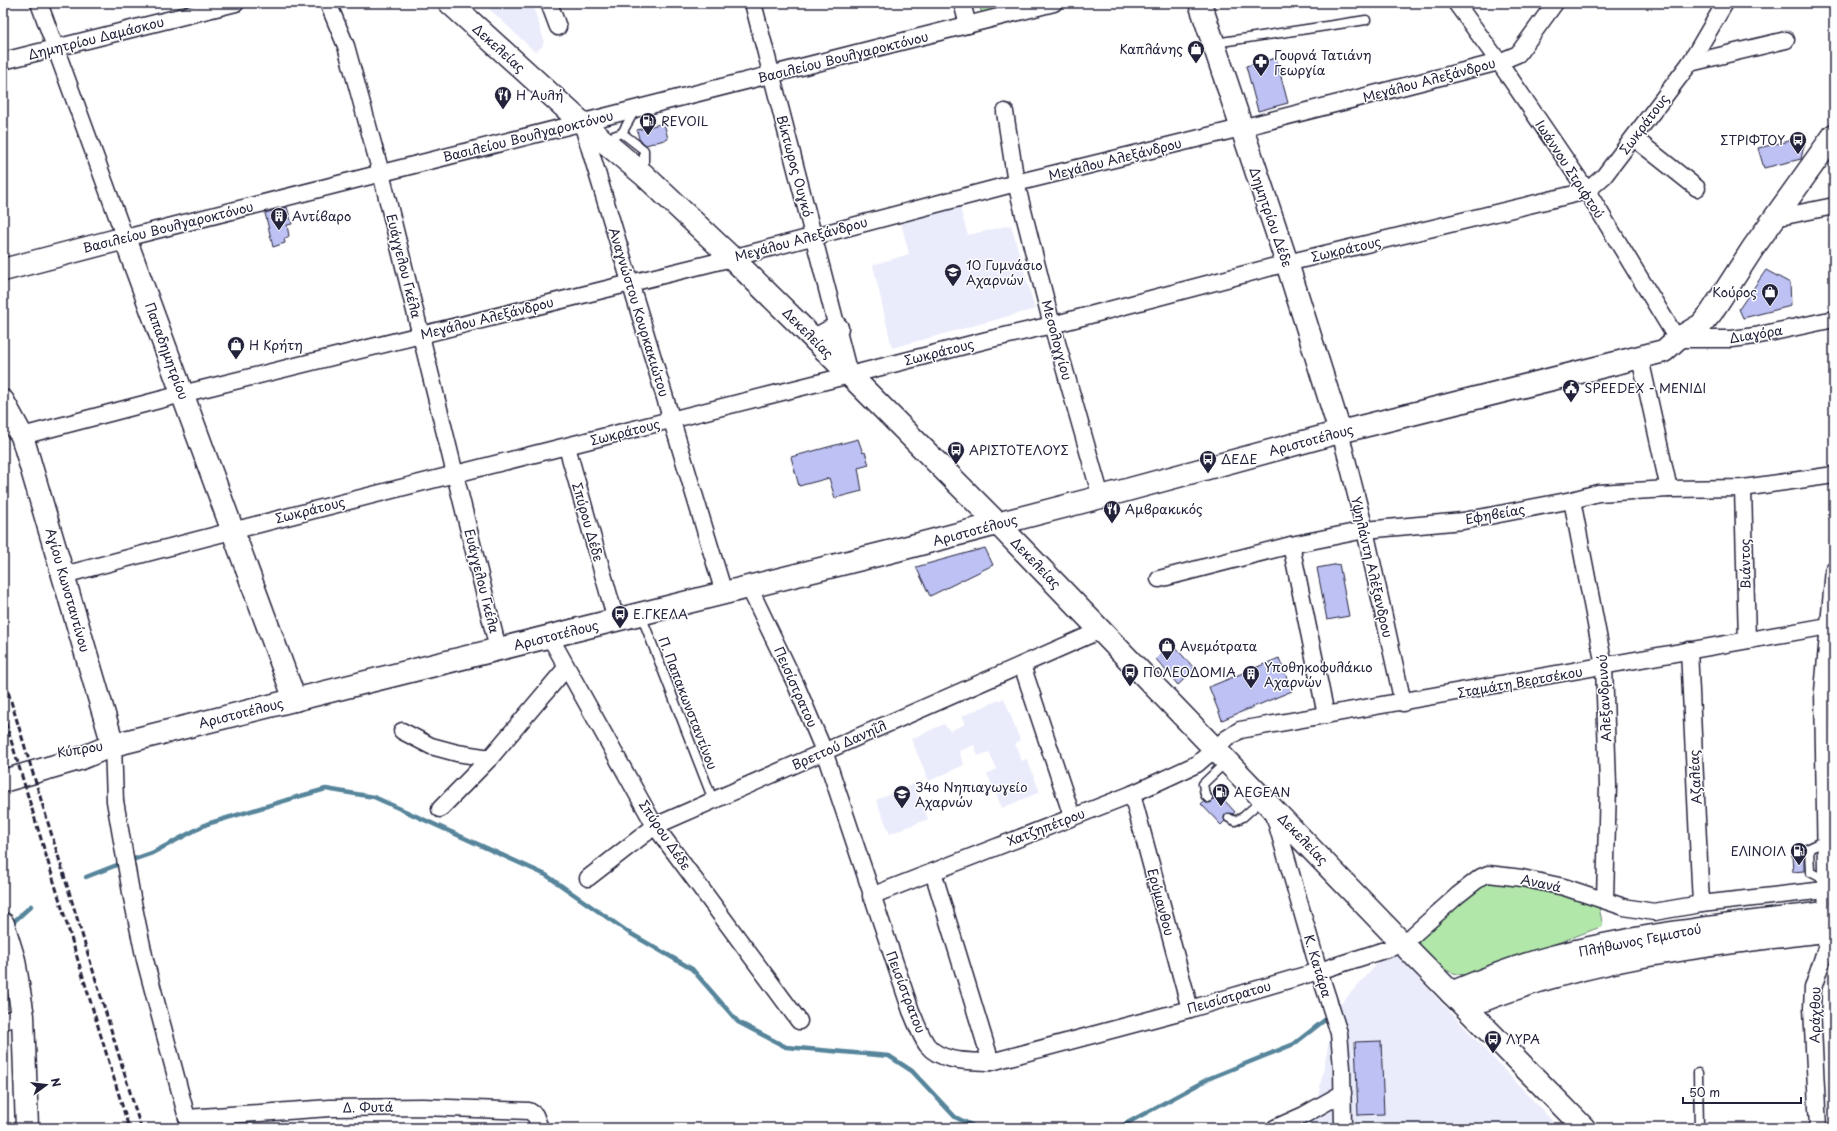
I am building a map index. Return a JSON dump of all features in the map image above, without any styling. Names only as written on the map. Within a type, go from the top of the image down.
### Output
[{"type":"main road","name":"Δεκελείας","points":[[450,3],[601,140],[644,176],[732,258],[815,340],[998,524],[1403,944],[1584,1128]]},
{"type":"main road","name":"Δημητρίου Δέδε","points":[[1200,3],[1212,43],[1287,263],[1340,432]]},
{"type":"main road","name":"Αριστοτέλους","points":[[113,745],[724,594],[1101,498],[1340,432],[1664,351],[1677,339],[1701,325],[1834,134]]},
{"type":"main road","name":"Βασιλείου Βουλγαροκτόνου","points":[[3,270],[125,238]]},
{"type":"main road","name":"Παπαδημητρίου","points":[[125,238],[294,700]]},
{"type":"main road","points":[[815,340],[836,328]]},
{"type":"main road","name":"Αγίου Κωνσταντίνου","points":[[3,401],[22,436],[64,574],[113,745]]},
{"type":"main road","name":"Κύπρου","points":[[3,766],[76,747],[113,745]]},
{"type":"main road","name":"Κύπρου","points":[[3,781],[79,759],[113,745]]},
{"type":"main road","name":"Πλήθωνος Γεμιστού","points":[[1459,1000],[1496,975],[1544,960],[1605,946],[1708,927],[1831,922]]},
{"type":"main road","points":[[3,924],[14,960],[13,1018],[27,1128]]},
{"type":"street","name":"Παπαδημητρίου","points":[[39,3],[125,238]]},
{"type":"street","name":"Δημητρίου Δαμάσκου","points":[[3,61],[236,3]]},
{"type":"street","name":"Ευάγγελου Γκέλα","points":[[328,3],[346,46],[381,173],[498,649]]},
{"type":"street","points":[[549,3],[558,27]]},
{"type":"street","name":"Βίκτωρος Ουγκό","points":[[753,3],[849,375]]},
{"type":"street","points":[[962,3],[968,25]]},
{"type":"street","name":"Βασιλείου Βουλγαροκτόνου","points":[[125,238],[1054,3]]},
{"type":"street","name":"Ιωάννου Στριφτού","points":[[1456,3],[1499,62],[1587,191],[1677,339]]},
{"type":"street","name":"Μεγάλου Αλεξάνδρου","points":[[22,436],[421,334],[732,258],[813,235],[1016,183],[1241,128],[1499,62],[1518,54],[1555,3]]},
{"type":"street","name":"Σωκράτους","points":[[64,574],[232,530],[567,447],[987,340],[1052,325],[1287,263],[1587,191],[1604,176],[1690,63],[1725,3]]},
{"type":"street","points":[[1690,63],[1786,40]]},
{"type":"street","name":"Μεσολογγίου","points":[[1005,112],[1016,183],[1052,325],[1101,498]]},
{"type":"street","name":"Αναγνώστου Κουρκακιώτου","points":[[582,123],[724,594]]},
{"type":"street","points":[[1634,138],[1697,188]]},
{"type":"street","points":[[1775,218],[1834,206]]},
{"type":"street","name":"Διαγόρα","points":[[1677,339],[1732,339],[1834,319]]},
{"type":"street","points":[[1640,358],[1669,489]]},
{"type":"street","points":[[3,423],[22,436]]},
{"type":"street","name":"Υψηλάντη Αλέξανδρου","points":[[1340,432],[1365,530],[1403,703]]},
{"type":"street","name":"Σπύρου Δέδε","points":[[567,447],[616,620]]},
{"type":"street","name":"Εφηβείας","points":[[1159,579],[1291,545],[1365,530],[1462,520],[1572,500],[1598,493],[1669,489],[1743,488],[1834,475]]},
{"type":"street","name":"Βιάντος","points":[[1743,488],[1747,640]]},
{"type":"street","name":"Αλεξανδρινού","points":[[1572,500],[1604,666],[1608,785],[1605,899]]},
{"type":"street","points":[[1291,545],[1326,715]]},
{"type":"street","name":"Αράχθου","points":[[1818,1128],[1812,1008],[1813,988],[1826,948],[1831,922],[1826,840],[1829,753],[1823,691],[1832,625],[1834,569]]},
{"type":"street","name":"Πεισίστρατου","points":[[749,587],[796,685],[824,751],[911,1012],[928,1046],[940,1056],[963,1060],[991,1062],[1190,1009],[1319,971],[1403,944]]},
{"type":"street","name":"Σταμάτη Βερτσέκου","points":[[1221,755],[1226,739],[1240,730],[1403,703],[1832,625]]},
{"type":"street","name":"Βρεττού Δανηΐλ","points":[[588,878],[655,826],[1101,630]]},
{"type":"street","name":"Σπύρου Δέδε","points":[[550,636],[566,668],[655,826],[799,1021]]},
{"type":"street","name":"Αζαλέας","points":[[1689,650],[1701,904]]},
{"type":"street","points":[[1022,665],[1072,816]]},
{"type":"street","points":[[440,809],[490,758],[566,668]]},
{"type":"street","points":[[402,731],[431,746],[457,753],[490,758]]},
{"type":"street","name":"Δ. Φυτά","points":[[113,745],[115,801],[127,873],[145,960],[186,1118],[330,1108],[482,1108],[529,1111],[535,1115],[540,1128]]},
{"type":"street","name":"Χατζηπέτρου","points":[[872,896],[1072,816],[1132,794],[1197,764],[1221,755]]},
{"type":"street","name":"Ερύμανθου","points":[[1132,794],[1190,1009]]},
{"type":"street","name":"Κ. Κατάρα","points":[[1268,803],[1339,1033],[1343,1093],[1343,1128]]},
{"type":"street","points":[[933,872],[991,1062]]},
{"type":"street","name":"Ανανά","points":[[1403,944],[1458,895],[1481,877],[1488,874],[1522,878],[1564,887],[1605,899],[1624,907],[1654,912],[1701,904]]},
{"type":"street","name":"Πλήθωνος Γεμιστού","points":[[1701,904],[1829,886]]},
{"type":"street","points":[[1275,1128],[1304,1115],[1343,1093]]},
{"type":"lane","points":[[1212,43],[1366,20]]},
{"type":"lane","points":[[601,140],[622,133],[635,110]]},
{"type":"lane","points":[[622,133],[644,150],[644,176]]},
{"type":"lane","name":"Π. Παπακωνσταντίνου","points":[[641,614],[713,800]]},
{"type":"lane","points":[[1208,798],[1205,795],[1203,784],[1221,755]]},
{"type":"lane","points":[[1229,818],[1235,821],[1268,803]]},
{"type":"lane","points":[[1698,1073],[1699,1128]]},
{"type":"shaded area","points":[[483,3],[532,3],[544,40],[542,47],[535,52]]},
{"type":"shaded area","name":"10 Γυμνάσιο Αχαρνών","points":[[959,205],[968,235],[1011,225],[1035,309],[892,348],[873,265],[909,254],[900,219]]},
{"type":"shaded area","points":[[1004,698],[1020,740],[1015,744],[1022,761],[1027,759],[1040,792],[1002,808],[987,774],[997,769],[989,752],[978,756],[974,745],[959,751],[964,765],[929,781],[911,739],[944,724],[950,731],[965,724],[962,716]]},
{"type":"shaded area","name":"34o Νηπιαγωγείο Αχαρνών","points":[[914,784],[928,819],[890,834],[876,800]]},
{"type":"shaded area","points":[[1391,949],[1559,1128],[1264,1128],[1316,1107],[1335,1010]]},
{"type":"shaded area","points":[[526,1121],[527,1128],[380,1128]]},
{"type":"green space","points":[[979,3],[1007,3],[1008,8],[982,15]]},
{"type":"green space","points":[[1490,880],[1598,903],[1603,926],[1472,975],[1462,975],[1446,970],[1433,961],[1415,942]]},
{"type":"building","points":[[1276,58],[1288,103],[1258,111],[1246,66]]},
{"type":"building","points":[[664,123],[668,139],[646,145],[639,139],[637,130]]},
{"type":"building","points":[[1806,137],[1801,159],[1764,168],[1758,148]]},
{"type":"building","name":"Αντίβαρο","points":[[287,207],[292,224],[287,225],[289,236],[284,239],[285,243],[273,247],[265,213]]},
{"type":"building","points":[[1766,270],[1790,283],[1791,306],[1743,318],[1739,309]]},
{"type":"building","points":[[858,439],[863,453],[865,452],[869,465],[858,468],[862,491],[835,498],[829,478],[799,486],[791,457]]},
{"type":"building","points":[[985,548],[993,565],[930,596],[916,567]]},
{"type":"building","points":[[1339,564],[1349,616],[1327,620],[1317,568]]},
{"type":"building","points":[[1172,644],[1195,669],[1178,685],[1156,659]]},
{"type":"building","name":"Υποθηκοφυλάκιο Αχαρνών","points":[[1279,658],[1292,691],[1222,720],[1209,687]]},
{"type":"building","points":[[1216,791],[1235,812],[1233,814],[1226,814],[1224,818],[1225,821],[1221,825],[1201,804],[1204,801],[1207,803],[1212,802],[1212,794]]},
{"type":"building","points":[[1792,855],[1804,855],[1804,871],[1793,872]]},
{"type":"building","points":[[1381,1041],[1384,1114],[1358,1115],[1355,1042]]},
{"type":"waterway","points":[[129,861],[152,853],[207,824],[326,789],[374,797],[546,875],[628,932],[692,969],[738,1022],[786,1047],[889,1056],[912,1071],[955,1117],[977,1128]]},
{"type":"waterway","points":[[86,877],[122,863]]},
{"type":"waterway","points":[[10,925],[31,906]]},
{"type":"waterway","points":[[1118,1128],[1210,1078],[1294,1044],[1326,1019]]},
{"type":"railway","points":[[3,675],[141,1128]]},
{"type":"railway","points":[[3,714],[129,1128]]},
{"type":"place","name":"Καπλάνης","points":[[1196,64]]},
{"type":"place","name":"Γουρνά Τατιάνη Γεωργία","points":[[1261,77]]},
{"type":"place","name":"Η Αυλή","points":[[503,110]]},
{"type":"place","name":"REVOIL","points":[[648,136]]},
{"type":"place","name":"ΣΤΡΙΦΤΟΥ","points":[[1798,155]]},
{"type":"place","name":"Αντίβαρο","points":[[279,231]]},
{"type":"place","name":"10 Γυμνάσιο Αχαρνών","points":[[953,287]]},
{"type":"place","name":"Κούρος","points":[[1770,307]]},
{"type":"place","name":"Η Κρήτη","points":[[236,360]]},
{"type":"place","name":"SPEEDEX - ΜΕΝΙΔΙ","points":[[1571,403]]},
{"type":"place","name":"ΑΡΙΣΤΟΤΕΛΟΥΣ","points":[[956,465]]},
{"type":"place","name":"ΔΕΔΕ","points":[[1208,474]]},
{"type":"place","name":"Αμβρακικός","points":[[1112,524]]},
{"type":"place","name":"Ε.ΓΚΕΛΑ","points":[[620,629]]},
{"type":"place","name":"Ανεμότρατα","points":[[1167,661]]},
{"type":"place","name":"ΠΟΛΕΟΔΟΜΙΑ","points":[[1130,687]]},
{"type":"place","name":"Υποθηκοφυλάκιο Αχαρνών","points":[[1251,689]]},
{"type":"place","name":"AEGEAN","points":[[1221,807]]},
{"type":"place","name":"34o Νηπιαγωγείο Αχαρνών","points":[[902,809]]},
{"type":"place","name":"ΕΛΙΝΟΙΛ","points":[[1799,866]]},
{"type":"place","name":"ΛΥΡΑ","points":[[1493,1054]]}]
